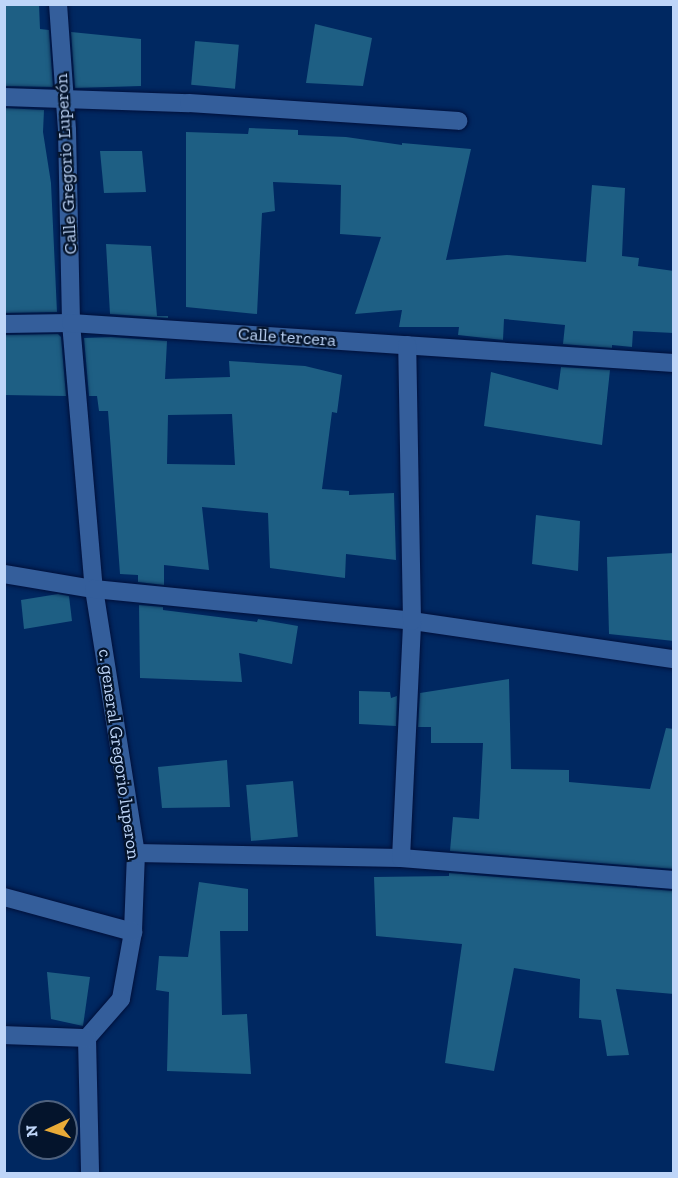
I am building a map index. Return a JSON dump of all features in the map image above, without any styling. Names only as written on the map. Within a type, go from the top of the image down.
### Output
[{"type":"street","name":"Calle Gregorio Luperón","points":[[58,4],[63,98],[68,130],[71,323]]},
{"type":"street","points":[[4,97],[63,98],[459,122]]},
{"type":"street","name":"Calle tercera","points":[[4,324],[71,323],[674,363]]},
{"type":"street","name":"c. general Gregorio luperon","points":[[71,323],[94,589],[136,853],[133,932],[121,999],[87,1038]]},
{"type":"street","points":[[401,858],[412,621],[406,345]]},
{"type":"street","points":[[4,574],[94,589],[412,621],[674,659]]},
{"type":"street","points":[[136,853],[401,858],[674,880]]},
{"type":"street","points":[[4,897],[133,932]]},
{"type":"street","points":[[4,1035],[87,1038],[90,1173]]},
{"type":"building","points":[[4,4],[39,4],[40,29],[49,30],[53,87],[4,86]]},
{"type":"building","points":[[315,24],[372,38],[363,86],[306,83]]},
{"type":"building","points":[[71,32],[141,39],[141,86],[75,88]]},
{"type":"building","points":[[195,41],[239,45],[235,89],[191,85]]},
{"type":"building","points":[[4,108],[44,110],[43,132],[51,183],[57,312],[4,313]]},
{"type":"building","points":[[249,128],[298,130],[298,135],[346,137],[402,145],[402,143],[471,149],[446,260],[507,255],[586,262],[592,185],[625,188],[622,256],[639,258],[638,266],[674,271],[674,333],[633,331],[632,347],[612,345],[612,348],[563,344],[565,325],[504,319],[503,340],[458,335],[459,327],[399,327],[402,310],[355,314],[381,237],[340,234],[341,185],[273,182],[275,211],[262,213],[257,314],[186,307],[186,132],[248,134]]},
{"type":"building","points":[[100,151],[142,151],[146,192],[104,193]]},
{"type":"building","points":[[106,244],[151,246],[157,316],[168,316],[168,318],[110,314]]},
{"type":"building","points":[[58,334],[61,337],[66,396],[4,395],[4,335]]},
{"type":"building","points":[[111,337],[167,341],[165,379],[230,377],[229,361],[305,366],[342,375],[337,413],[332,412],[322,489],[349,491],[349,495],[394,493],[396,560],[346,554],[345,578],[270,568],[268,513],[202,507],[209,570],[164,565],[164,585],[138,582],[138,575],[120,574],[108,411],[99,411],[97,396],[89,396],[84,338]],"holes":[[[232,414],[235,465],[167,464],[168,415]]]},
{"type":"building","points":[[561,367],[610,370],[602,445],[484,426],[491,372],[558,390]]},
{"type":"building","points":[[536,515],[580,521],[578,571],[532,564]]},
{"type":"building","points":[[674,553],[674,641],[609,634],[607,557]]},
{"type":"building","points":[[58,594],[69,596],[72,621],[24,629],[21,600]]},
{"type":"building","points":[[139,605],[163,607],[163,610],[257,622],[258,619],[298,626],[292,664],[239,653],[242,682],[140,678]]},
{"type":"building","points":[[509,679],[511,769],[569,770],[569,782],[650,789],[666,728],[674,729],[674,869],[450,851],[453,817],[479,819],[483,743],[431,743],[431,727],[418,727],[420,693]]},
{"type":"building","points":[[359,691],[390,692],[391,698],[397,696],[396,726],[359,724]]},
{"type":"building","points":[[227,760],[230,807],[162,808],[158,767]]},
{"type":"building","points":[[293,781],[298,837],[251,841],[246,785]]},
{"type":"building","points":[[449,873],[674,891],[674,994],[616,989],[629,1055],[607,1056],[601,1020],[579,1018],[580,979],[514,968],[494,1071],[445,1063],[462,944],[376,936],[374,877],[449,876]]},
{"type":"building","points":[[199,882],[248,889],[248,931],[220,931],[222,1015],[247,1014],[251,1074],[167,1071],[169,992],[156,990],[159,956],[188,957]]},
{"type":"building","points":[[47,972],[90,977],[83,1026],[51,1019]]}]
